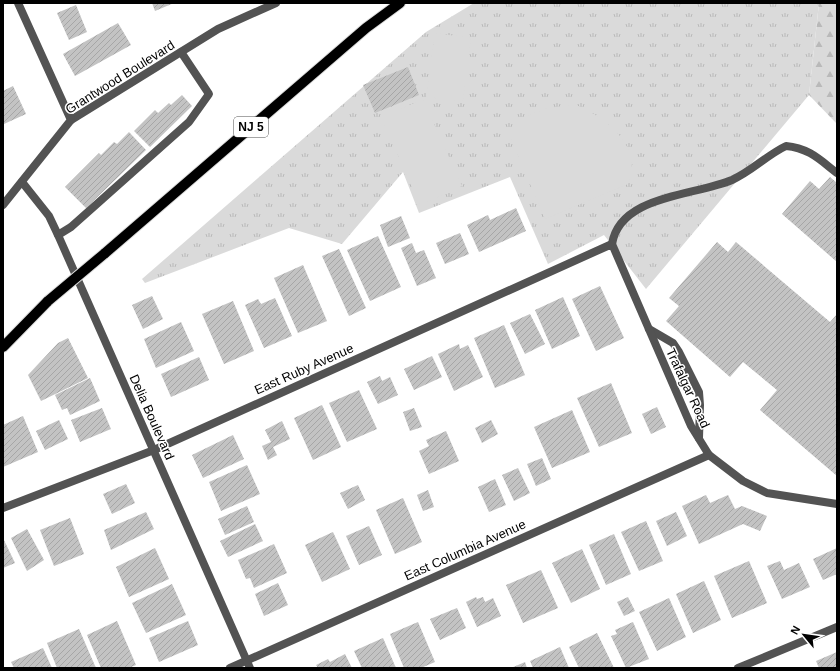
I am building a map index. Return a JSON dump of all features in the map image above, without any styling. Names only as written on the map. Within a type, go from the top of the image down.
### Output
[{"type":"main road","name":"NJ 5","points":[[3,347],[48,302],[366,28],[400,3]]},
{"type":"street","points":[[18,3],[71,120]]},
{"type":"street","name":"Grantwood Boulevard","points":[[3,205],[71,120],[218,29],[276,3]]},
{"type":"street","points":[[58,235],[71,227],[189,122],[209,94],[181,52]]},
{"type":"street","points":[[612,244],[613,238],[620,223],[628,215],[640,208],[653,202],[707,189],[734,180],[749,172],[786,146],[800,147],[813,154],[837,173]]},
{"type":"street","name":"Delia Boulevard","points":[[22,182],[49,216],[58,235],[249,664]]},
{"type":"street","name":"Trafalgar Road","points":[[612,244],[691,426],[709,455],[743,481],[767,493],[837,504]]},
{"type":"street","name":"East Ruby Avenue","points":[[3,508],[154,450],[612,244]]},
{"type":"street","points":[[649,329],[673,343],[680,352],[698,392],[700,405],[699,438]]},
{"type":"street","name":"East Columbia Avenue","points":[[230,668],[249,664],[709,455]]},
{"type":"street","points":[[738,668],[837,627]]},
{"type":"green space","points":[[474,3],[819,3],[809,95],[646,289],[604,235],[548,264],[510,177],[419,213],[403,172],[342,244],[289,228],[145,283],[142,279],[426,32]]},
{"type":"green space","points":[[819,3],[837,3],[837,124],[809,95]]},
{"type":"green space","points":[[435,33],[471,38],[463,101],[426,97]]},
{"type":"green space","points":[[423,99],[462,186],[420,205],[381,118]]},
{"type":"green space","points":[[576,105],[599,118],[620,136],[627,146],[631,158],[632,171],[628,184],[545,219],[511,140],[515,130],[528,116],[546,109]]},
{"type":"building","points":[[152,3],[174,3],[155,11]]},
{"type":"building","points":[[76,5],[87,32],[69,40],[57,13]]},
{"type":"building","points":[[118,23],[131,45],[75,76],[63,54]]},
{"type":"building","points":[[408,67],[419,95],[375,113],[363,85]]},
{"type":"building","points":[[13,86],[26,114],[4,124],[3,91]]},
{"type":"building","points":[[182,95],[192,106],[150,147],[134,131],[155,110],[158,113],[169,103],[171,105]]},
{"type":"building","points":[[129,132],[146,150],[86,208],[65,187],[99,153],[101,155],[114,142],[117,144]]},
{"type":"building","points":[[830,177],[837,183],[837,262],[782,214],[810,181],[819,189]]},
{"type":"building","points":[[516,208],[526,231],[479,252],[467,225],[488,215],[490,220]]},
{"type":"building","points":[[401,216],[410,238],[388,247],[380,225]]},
{"type":"building","points":[[460,233],[469,254],[445,264],[436,243]]},
{"type":"building","points":[[378,236],[401,287],[370,301],[347,250]]},
{"type":"building","points":[[717,242],[728,252],[736,242],[830,322],[837,314],[837,476],[760,410],[777,390],[743,362],[730,377],[666,321],[679,306],[669,298]]},
{"type":"building","points":[[412,243],[416,253],[424,250],[436,278],[417,286],[401,248]]},
{"type":"building","points":[[339,249],[366,308],[349,316],[322,256]]},
{"type":"building","points":[[303,265],[327,321],[298,333],[274,278]]},
{"type":"building","points":[[600,286],[624,338],[596,351],[572,299]]},
{"type":"building","points":[[152,296],[163,319],[143,329],[132,305]]},
{"type":"building","points":[[563,297],[580,336],[552,349],[535,310]]},
{"type":"building","points":[[275,298],[292,336],[264,348],[245,305],[258,299],[261,304]]},
{"type":"building","points":[[233,301],[254,351],[224,364],[202,314]]},
{"type":"building","points":[[530,314],[545,344],[525,354],[510,323]]},
{"type":"building","points":[[181,322],[194,351],[156,368],[144,339]]},
{"type":"building","points":[[504,325],[525,375],[495,388],[474,338]]},
{"type":"building","points":[[68,338],[88,378],[41,401],[28,375],[58,343]]},
{"type":"building","points":[[459,344],[460,349],[468,345],[483,377],[454,391],[438,354]]},
{"type":"building","points":[[432,356],[442,377],[414,390],[404,369]]},
{"type":"building","points":[[199,357],[209,380],[171,397],[161,374]]},
{"type":"building","points":[[380,376],[382,381],[390,377],[398,395],[378,404],[367,382]]},
{"type":"building","points":[[90,378],[100,401],[70,415],[67,408],[62,410],[55,395]]},
{"type":"building","points":[[611,383],[632,433],[599,447],[577,398]]},
{"type":"building","points":[[359,390],[377,429],[347,442],[329,403]]},
{"type":"building","points":[[322,405],[341,447],[313,460],[294,418]]},
{"type":"building","points":[[657,407],[666,427],[651,434],[642,414]]},
{"type":"building","points":[[102,408],[111,429],[80,442],[71,420]]},
{"type":"building","points":[[414,408],[422,427],[410,431],[403,412]]},
{"type":"building","points":[[572,410],[590,452],[552,468],[534,427]]},
{"type":"building","points":[[23,416],[38,452],[3,467],[3,425]]},
{"type":"building","points":[[59,420],[68,439],[45,450],[36,431]]},
{"type":"building","points":[[491,420],[498,434],[482,443],[475,428]]},
{"type":"building","points":[[282,421],[290,439],[273,447],[277,455],[268,460],[262,446],[271,442],[265,430]]},
{"type":"building","points":[[446,431],[459,461],[429,474],[419,451],[429,446],[426,440]]},
{"type":"building","points":[[233,435],[244,459],[203,478],[192,455]]},
{"type":"building","points":[[542,458],[551,479],[536,486],[527,464]]},
{"type":"building","points":[[247,465],[260,494],[221,511],[209,482]]},
{"type":"building","points":[[518,468],[530,493],[514,501],[502,475]]},
{"type":"building","points":[[495,479],[506,505],[489,512],[478,487]]},
{"type":"building","points":[[126,484],[135,503],[112,514],[103,494]]},
{"type":"building","points":[[358,485],[365,500],[348,509],[340,493]]},
{"type":"building","points":[[428,490],[434,507],[423,511],[417,495]]},
{"type":"building","points":[[706,495],[710,503],[728,495],[735,509],[742,506],[767,516],[760,531],[743,524],[699,544],[682,506]]},
{"type":"building","points":[[403,498],[422,542],[395,554],[376,510]]},
{"type":"building","points":[[247,506],[254,522],[225,535],[218,519]]},
{"type":"building","points":[[146,512],[154,529],[111,550],[104,530]]},
{"type":"building","points":[[676,512],[687,536],[667,546],[656,521]]},
{"type":"building","points":[[70,518],[84,554],[54,566],[40,530]]},
{"type":"building","points":[[646,521],[663,561],[639,571],[621,532]]},
{"type":"building","points":[[255,524],[263,541],[228,557],[220,541]]},
{"type":"building","points":[[369,526],[382,555],[359,565],[346,536]]},
{"type":"building","points":[[27,529],[44,560],[27,571],[11,538]]},
{"type":"building","points":[[333,532],[350,569],[322,582],[305,545]]},
{"type":"building","points":[[614,534],[631,574],[606,585],[589,545]]},
{"type":"building","points":[[3,538],[15,563],[3,568]]},
{"type":"building","points":[[274,544],[287,573],[254,588],[250,578],[246,579],[238,560]]},
{"type":"building","points":[[155,548],[169,579],[129,597],[116,567]]},
{"type":"building","points":[[837,548],[837,574],[823,580],[813,559]]},
{"type":"building","points":[[582,549],[600,589],[571,603],[552,563]]},
{"type":"building","points":[[749,561],[767,603],[732,618],[714,576]]},
{"type":"building","points":[[780,561],[784,570],[799,563],[810,587],[782,599],[767,566]]},
{"type":"building","points":[[541,570],[558,608],[523,623],[506,585]]},
{"type":"building","points":[[704,581],[721,620],[693,633],[676,594]]},
{"type":"building","points":[[278,583],[288,605],[264,616],[255,594]]},
{"type":"building","points":[[172,584],[186,615],[146,633],[132,603]]},
{"type":"building","points":[[476,597],[477,599],[483,597],[485,602],[493,598],[501,616],[477,627],[466,602]]},
{"type":"building","points":[[628,597],[635,611],[624,616],[617,602]]},
{"type":"building","points":[[669,598],[686,637],[657,651],[639,612]]},
{"type":"building","points":[[457,608],[466,628],[440,640],[430,619]]},
{"type":"building","points":[[117,621],[136,665],[129,668],[101,668],[87,635]]},
{"type":"building","points":[[188,621],[198,645],[159,662],[149,638]]},
{"type":"building","points":[[418,622],[435,662],[421,668],[404,668],[390,634]]},
{"type":"building","points":[[633,622],[649,659],[626,668],[611,636],[617,634],[615,630]]},
{"type":"building","points":[[79,629],[96,668],[57,668],[47,643]]},
{"type":"building","points":[[597,633],[614,668],[579,668],[569,647]]},
{"type":"building","points":[[383,638],[396,668],[362,668],[354,651]]},
{"type":"building","points":[[560,647],[569,668],[533,668],[530,661]]},
{"type":"building","points":[[43,648],[52,668],[14,668],[11,662]]},
{"type":"building","points":[[837,652],[837,668],[819,668],[816,661]]},
{"type":"building","points":[[345,654],[352,668],[318,668],[316,665],[328,659],[330,662]]},
{"type":"building","points":[[525,662],[527,668],[511,668]]}]
